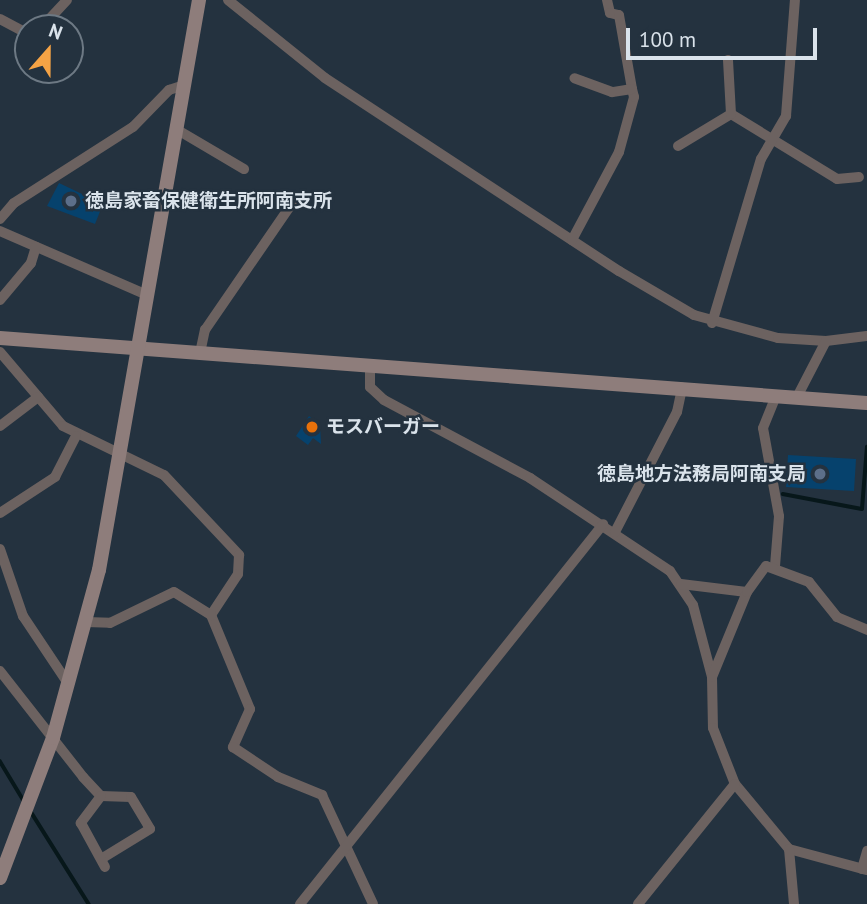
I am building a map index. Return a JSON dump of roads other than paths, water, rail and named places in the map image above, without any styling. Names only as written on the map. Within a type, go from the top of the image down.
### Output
[{"type":"street","points":[[54,14],[67,0]]},
{"type":"street","points":[[0,877],[53,738],[70,687],[86,622],[139,349],[199,0]]},
{"type":"street","points":[[572,240],[620,152],[632,89],[619,15],[610,13],[607,0]]},
{"type":"street","points":[[712,323],[732,246],[771,143],[786,116],[795,0]]},
{"type":"street","points":[[235,1],[318,73],[572,240],[712,323],[826,341],[867,336]]},
{"type":"street","points":[[728,60],[731,114]]},
{"type":"street","points":[[574,78],[612,92],[632,89]]},
{"type":"street","points":[[0,219],[14,203],[133,127],[169,90],[184,85]]},
{"type":"street","points":[[731,114],[771,143],[837,179],[859,177]]},
{"type":"street","points":[[678,146],[731,114]]},
{"type":"street","points":[[176,129],[244,169]]},
{"type":"street","points":[[200,353],[205,330],[295,199]]},
{"type":"street","points":[[0,231],[147,295]]},
{"type":"street","points":[[0,300],[31,263],[36,247]]},
{"type":"street","points":[[0,338],[867,403]]},
{"type":"street","points":[[797,397],[826,341]]},
{"type":"street","points":[[0,352],[76,436],[164,475],[239,555],[238,574],[211,615]]},
{"type":"street","points":[[370,365],[370,387],[384,400],[481,449],[603,524],[681,584],[693,606],[712,677],[713,729],[734,783],[789,849],[864,870],[867,851]]},
{"type":"street","points":[[615,532],[677,412],[682,388]]},
{"type":"street","points":[[775,566],[779,516],[763,428],[776,396]]},
{"type":"street","points":[[0,426],[38,397]]},
{"type":"street","points":[[0,513],[55,477],[76,436]]},
{"type":"street","points":[[300,904],[603,524]]},
{"type":"street","points":[[0,549],[23,616],[70,687]]},
{"type":"street","points":[[712,677],[756,575],[775,566]]},
{"type":"street","points":[[775,566],[819,589],[837,617],[867,630]]},
{"type":"street","points":[[681,584],[747,592]]},
{"type":"street","points":[[86,622],[110,623],[174,592],[211,615],[250,709],[233,747],[278,777],[317,790],[373,904]]},
{"type":"street","points":[[0,671],[101,796],[131,797],[150,830],[103,863],[81,823],[101,796]]},
{"type":"street","points":[[638,904],[734,783]]},
{"type":"street","points":[[789,849],[794,904]]},
{"type":"waterway","points":[[783,494],[862,509],[867,447]]},
{"type":"waterway","points":[[0,761],[24,801]]},
{"type":"waterway","points":[[30,810],[89,904]]},
{"type":"place","name":"徳島家畜保健衛生所阿南支所","points":[[71,201]]},
{"type":"place","name":"モスバーガー","points":[[312,427]]},
{"type":"place","name":"徳島地方法務局阿南支局","points":[[820,474]]}]
